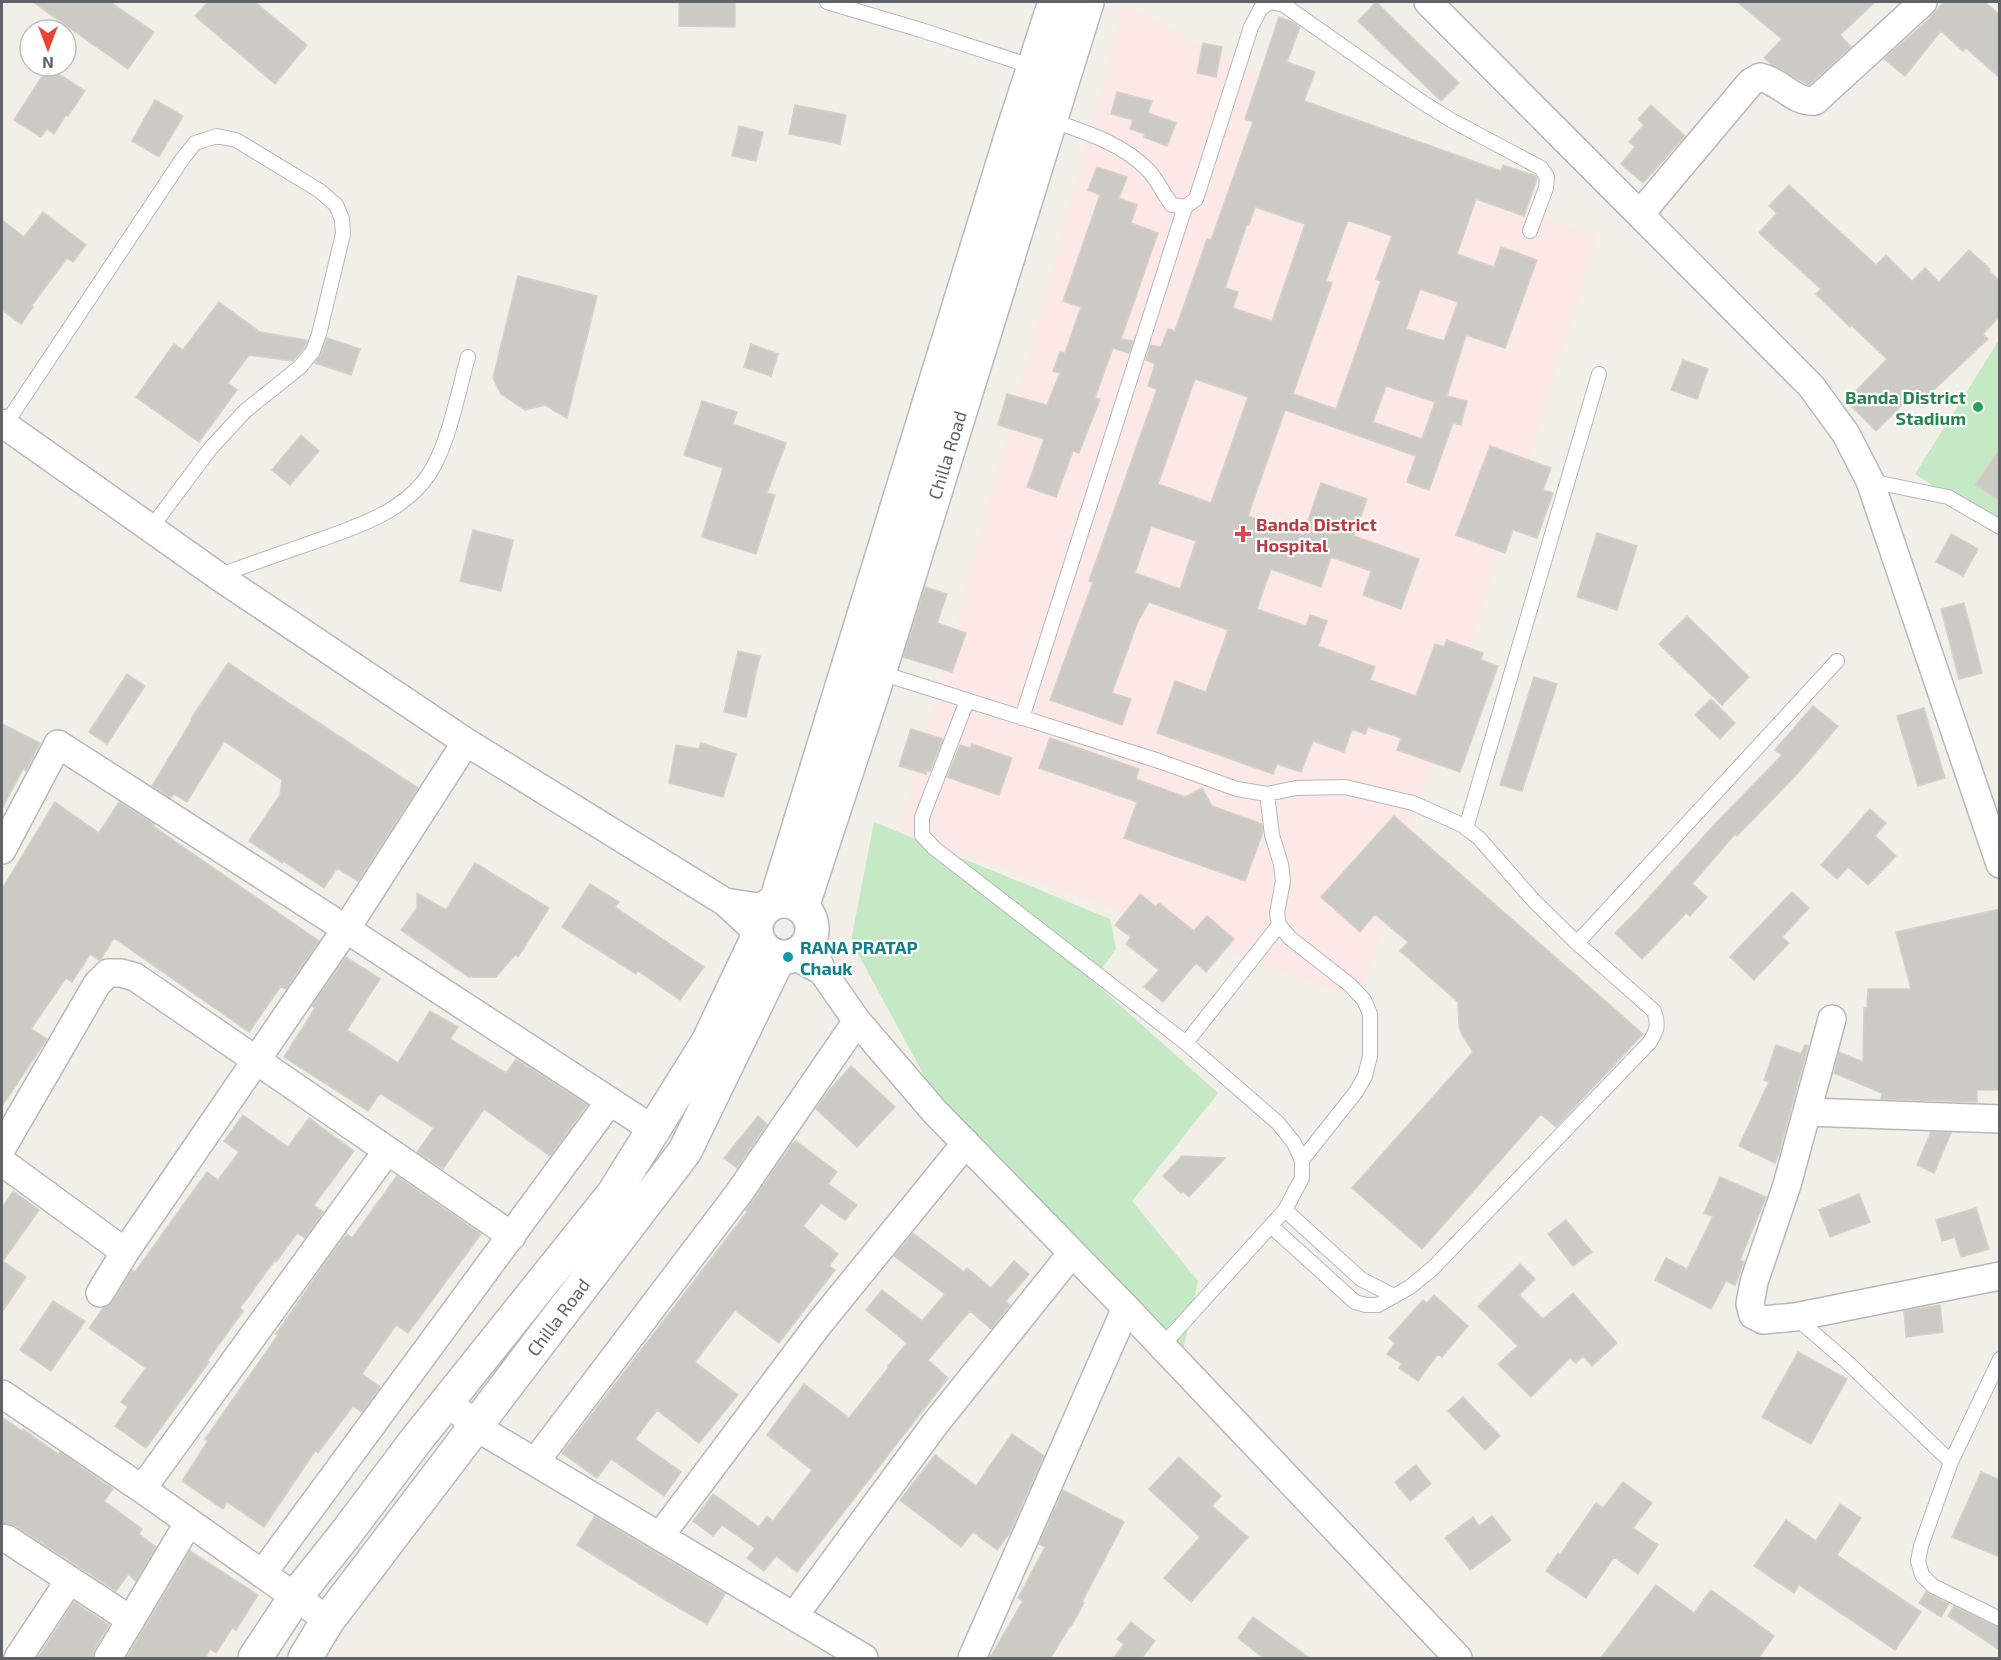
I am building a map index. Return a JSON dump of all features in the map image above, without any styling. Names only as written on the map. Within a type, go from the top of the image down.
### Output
[{"type":"main road","points":[[255,1659],[296,1596],[614,1193],[780,930],[863,668],[941,363],[1049,73],[1055,2]]},
{"type":"main road","name":"Chilla Road","points":[[863,668],[972,373],[1050,120],[1049,73],[1087,2]]},
{"type":"main road","points":[[941,363],[972,373]]},
{"type":"main road","name":"Chilla Road","points":[[304,1659],[328,1620],[685,1151],[780,930]]},
{"type":"street","points":[[1428,2],[1811,386],[1846,434],[1870,481],[1999,862]]},
{"type":"street","points":[[1640,214],[1751,82],[1760,77],[1769,79],[1799,98],[1808,102],[1815,101],[1923,2]]},
{"type":"street","points":[[3,424],[218,576],[466,742],[725,902],[780,930],[822,971],[857,1021],[935,1112],[1126,1308],[1458,1659]]},
{"type":"street","points":[[100,1293],[125,1252],[346,928],[466,742]]},
{"type":"street","points":[[2,850],[58,744],[346,928],[654,1130]]},
{"type":"street","points":[[2,1148],[97,984],[108,974],[121,973],[135,977],[512,1236]]},
{"type":"street","points":[[1832,1019],[1787,1185],[1754,1282],[1750,1304],[1753,1315],[1763,1320],[1795,1317],[2000,1276]]},
{"type":"street","points":[[535,1462],[739,1192],[857,1021]]},
{"type":"street","points":[[262,1574],[610,1101]]},
{"type":"street","points":[[1808,1112],[2000,1119]]},
{"type":"street","points":[[660,1536],[818,1325],[966,1143]]},
{"type":"street","points":[[142,1489],[387,1151]]},
{"type":"street","points":[[2,1162],[125,1252]]},
{"type":"street","points":[[794,1616],[935,1424],[1072,1253]]},
{"type":"street","points":[[972,1659],[1126,1308]]},
{"type":"street","points":[[3,1398],[142,1489],[328,1620]]},
{"type":"street","points":[[448,1401],[476,1427],[864,1659]]},
{"type":"street","points":[[108,1659],[189,1522]]},
{"type":"street","points":[[2,1538],[7,1539],[131,1620]]},
{"type":"street","points":[[18,1659],[69,1581]]},
{"type":"lane","points":[[827,2],[1049,73]]},
{"type":"lane","points":[[1022,718],[1185,207],[1196,199],[1203,181],[1251,27],[1262,8],[1271,2],[1284,5],[1441,114],[1541,168],[1547,177],[1546,188],[1530,231]]},
{"type":"lane","points":[[1050,120],[1098,136],[1128,153],[1150,171],[1172,205],[1185,207]]},
{"type":"lane","points":[[3,424],[195,143],[217,136],[236,140],[320,191],[336,205],[342,219],[343,234],[313,351],[300,367],[245,411],[210,449],[151,528]]},
{"type":"lane","points":[[218,576],[354,528],[395,508],[414,492],[430,473],[442,449],[468,357]]},
{"type":"lane","points":[[1466,828],[1599,374]]},
{"type":"lane","points":[[1870,481],[1948,497],[2000,527]]},
{"type":"lane","points":[[1577,943],[1837,661]]},
{"type":"lane","points":[[863,668],[1159,761],[1237,789],[1267,794],[1296,788],[1345,787],[1413,803],[1466,828],[1479,838],[1534,901],[1577,943],[1654,1011],[1658,1023],[1656,1033],[1649,1043],[1433,1268],[1410,1287],[1378,1305],[1355,1302],[1271,1226]]},
{"type":"lane","points":[[967,701],[922,817],[922,834],[934,848],[1186,1043],[1278,1123],[1294,1143],[1302,1160],[1302,1178],[1285,1210],[1162,1346]]},
{"type":"lane","points":[[1267,794],[1272,834],[1281,864],[1282,881],[1277,913],[1279,926],[1290,938],[1350,985],[1364,1000],[1370,1014],[1370,1056],[1365,1076],[1356,1092],[1302,1160]]},
{"type":"lane","points":[[1186,1043],[1279,926]]},
{"type":"lane","points":[[1285,1210],[1360,1279],[1392,1296]]},
{"type":"lane","points":[[1795,1317],[1846,1361],[1951,1462]]},
{"type":"lane","points":[[2000,1359],[1951,1462],[1921,1546],[1918,1561],[1922,1575],[1933,1586],[2000,1619]]},
{"type":"shaded area","name":"Banda District Hospital","points":[[1125,5],[1491,199],[1597,237],[1359,999],[900,831]]},
{"type":"green space","name":"Banda District Stadium","points":[[1999,340],[1999,530],[1915,474]]},
{"type":"green space","points":[[874,822],[1110,919],[1116,949],[1093,981],[1218,1093],[1132,1201],[1198,1281],[1183,1350],[923,1096],[926,1079],[851,941]]},
{"type":"building","points":[[33,2],[110,2],[154,32],[128,69],[78,34],[78,18],[56,18]]},
{"type":"building","points":[[208,2],[255,2],[307,45],[275,84],[195,16]]},
{"type":"building","points":[[679,2],[735,2],[735,27],[679,26]]},
{"type":"building","points":[[1376,2],[1459,83],[1441,101],[1358,21]]},
{"type":"building","points":[[1737,2],[1875,2],[1840,35],[1851,47],[1809,85],[1764,58],[1782,39]]},
{"type":"building","points":[[1944,2],[1985,2],[2000,15],[2000,78],[1966,48],[1963,51],[1941,31],[1905,76],[1884,59],[1926,22]]},
{"type":"building","points":[[1279,17],[1300,27],[1287,62],[1315,72],[1304,101],[1501,171],[1503,165],[1536,176],[1537,179],[1524,216],[1476,199],[1457,254],[1494,267],[1501,247],[1537,260],[1505,348],[1466,335],[1447,396],[1467,401],[1461,425],[1453,423],[1429,490],[1407,482],[1416,456],[1285,410],[1248,516],[1303,535],[1321,483],[1367,499],[1354,536],[1419,559],[1401,609],[1363,595],[1371,571],[1331,557],[1321,587],[1271,569],[1257,609],[1306,626],[1310,615],[1327,621],[1318,646],[1375,667],[1370,680],[1416,696],[1435,644],[1444,647],[1447,640],[1483,653],[1481,660],[1498,666],[1460,772],[1397,750],[1401,738],[1368,727],[1365,734],[1352,729],[1344,752],[1313,741],[1301,772],[1277,764],[1273,774],[1157,733],[1175,681],[1206,692],[1228,630],[1149,602],[1138,621],[1112,693],[1131,699],[1122,725],[1050,700],[1093,582],[1089,581],[1157,389],[1148,386],[1155,364],[1146,360],[1150,345],[1161,347],[1168,329],[1175,331],[1207,239],[1211,240],[1253,122],[1245,119]],"holes":[[[1255,207],[1305,224],[1272,321],[1233,308],[1238,292],[1225,288],[1247,224],[1249,225]],[[1348,220],[1392,236],[1376,279],[1381,281],[1336,409],[1293,394],[1332,283],[1326,281]],[[1420,289],[1458,302],[1444,341],[1406,329]],[[1195,379],[1248,397],[1211,503],[1158,484]],[[1386,386],[1435,402],[1422,439],[1373,422]],[[1151,526],[1196,541],[1180,589],[1135,573]]]},
{"type":"building","points":[[1203,43],[1222,47],[1216,77],[1197,73]]},
{"type":"building","points":[[41,78],[65,78],[85,91],[54,134],[47,129],[41,137],[14,120]]},
{"type":"building","points":[[1117,92],[1152,101],[1148,113],[1176,123],[1167,146],[1130,129],[1133,120],[1111,114]]},
{"type":"building","points":[[155,100],[183,116],[159,157],[132,141]]},
{"type":"building","points":[[795,105],[846,115],[840,144],[789,134]]},
{"type":"building","points":[[1651,105],[1685,136],[1643,183],[1621,164],[1635,147],[1629,142],[1644,125],[1638,119]]},
{"type":"building","points":[[739,126],[763,132],[756,161],[732,156]]},
{"type":"building","points":[[1097,167],[1127,177],[1119,198],[1137,205],[1131,223],[1158,233],[1121,339],[1133,341],[1129,353],[1113,348],[1095,398],[1100,399],[1079,453],[1073,451],[1056,497],[1027,487],[1044,439],[998,425],[1007,394],[1047,405],[1060,373],[1053,371],[1060,352],[1065,353],[1081,307],[1063,301],[1100,195],[1088,190]]},
{"type":"building","points":[[1789,185],[1876,265],[1886,255],[1912,281],[1925,268],[1939,282],[1969,250],[2000,281],[2000,316],[1983,334],[1988,339],[1922,401],[1914,393],[1876,431],[1846,401],[1887,359],[1816,294],[1821,289],[1759,233],[1777,213],[1769,206]]},
{"type":"building","points":[[43,212],[86,245],[73,262],[67,258],[32,305],[33,307],[21,324],[2,310],[2,220],[24,237]]},
{"type":"building","points":[[518,276],[597,296],[567,418],[545,405],[525,410],[501,394],[493,378]]},
{"type":"building","points":[[219,302],[260,332],[307,340],[305,347],[293,361],[249,355],[228,383],[237,390],[199,442],[136,397],[174,344],[183,350]]},
{"type":"building","points":[[327,338],[360,349],[351,375],[315,363]]},
{"type":"building","points":[[751,344],[778,354],[771,376],[744,367]]},
{"type":"building","points":[[1683,360],[1708,369],[1697,399],[1671,390]]},
{"type":"building","points":[[702,401],[737,412],[733,424],[786,443],[767,493],[775,495],[756,554],[702,537],[723,468],[684,455]]},
{"type":"building","points":[[301,435],[319,451],[290,485],[272,470]]},
{"type":"building","points":[[1490,446],[1551,468],[1543,490],[1553,493],[1537,538],[1513,530],[1505,553],[1456,535]]},
{"type":"building","points":[[2000,448],[2000,501],[1975,485]]},
{"type":"building","points":[[473,530],[513,540],[501,591],[460,581]]},
{"type":"building","points":[[1597,533],[1637,546],[1617,610],[1577,597]]},
{"type":"building","points":[[1951,534],[1978,549],[1963,576],[1936,562]]},
{"type":"building","points":[[925,587],[947,594],[937,623],[966,633],[952,672],[903,657]]},
{"type":"building","points":[[1964,603],[1982,673],[1959,679],[1941,609]]},
{"type":"building","points":[[1687,616],[1749,677],[1722,705],[1659,644]]},
{"type":"building","points":[[738,651],[760,656],[746,717],[724,712]]},
{"type":"building","points":[[228,663],[418,788],[358,881],[337,868],[324,888],[249,841],[280,795],[282,780],[224,741],[187,802],[174,794],[171,798],[152,786],[191,719]]},
{"type":"building","points":[[127,674],[145,686],[107,744],[89,732]]},
{"type":"building","points":[[1534,677],[1557,684],[1522,791],[1500,785]]},
{"type":"building","points":[[1711,699],[1735,723],[1720,739],[1695,715]]},
{"type":"building","points":[[1813,706],[1838,726],[1799,772],[1737,836],[1735,834],[1692,884],[1707,897],[1690,916],[1686,913],[1642,959],[1615,933],[1782,755],[1775,750]]},
{"type":"building","points":[[1924,708],[1945,778],[1918,786],[1897,716]]},
{"type":"building","points":[[2,724],[40,743],[26,771],[23,769],[2,809]]},
{"type":"building","points":[[911,729],[943,739],[930,771],[927,770],[926,774],[899,766]]},
{"type":"building","points":[[1050,738],[1139,769],[1136,779],[1185,797],[1202,788],[1212,806],[1262,824],[1263,832],[1245,881],[1124,838],[1137,802],[1039,768]]},
{"type":"building","points":[[701,743],[736,754],[723,797],[669,783],[676,745],[699,749]]},
{"type":"building","points":[[972,744],[1012,758],[999,795],[947,777],[960,745],[970,748]]},
{"type":"building","points":[[55,802],[99,833],[119,802],[154,824],[153,826],[319,941],[286,989],[281,986],[249,1032],[114,938],[101,959],[90,954],[72,982],[66,978],[31,1029],[47,1039],[2,1106],[2,889]]},
{"type":"building","points":[[1870,809],[1886,823],[1875,836],[1896,856],[1868,885],[1848,867],[1837,879],[1821,865]]},
{"type":"building","points":[[1394,816],[1643,1034],[1556,1127],[1541,1114],[1422,1249],[1352,1188],[1473,1052],[1459,1026],[1458,1002],[1400,951],[1408,942],[1375,914],[1360,932],[1321,897]]},
{"type":"building","points":[[475,863],[549,908],[518,957],[515,955],[496,977],[469,977],[401,930],[417,908],[417,893],[446,910]]},
{"type":"building","points":[[590,884],[619,902],[615,907],[704,967],[680,1000],[638,971],[636,974],[562,927]]},
{"type":"building","points":[[1792,892],[1809,908],[1782,937],[1789,943],[1754,980],[1730,957]]},
{"type":"building","points":[[1140,894],[1156,907],[1159,903],[1194,931],[1207,916],[1234,939],[1206,972],[1196,963],[1163,1002],[1144,987],[1159,970],[1126,944],[1131,937],[1115,925]]},
{"type":"building","points":[[2000,909],[2000,1090],[1977,1090],[1977,1102],[1881,1099],[1882,1093],[1834,1073],[1839,1052],[1863,1062],[1864,1008],[1867,1008],[1868,989],[1911,989],[1896,932]]},
{"type":"building","points":[[346,957],[380,979],[347,1030],[398,1063],[430,1011],[458,1027],[450,1039],[506,1073],[516,1059],[587,1105],[550,1156],[484,1109],[443,1169],[417,1152],[434,1128],[380,1093],[368,1111],[284,1057],[315,1008],[312,1006]]},
{"type":"building","points":[[1776,1045],[1801,1054],[1805,1045],[1808,1046],[1775,1163],[1739,1146],[1769,1082],[1764,1080]]},
{"type":"building","points":[[851,1066],[895,1107],[857,1147],[816,1109]]},
{"type":"building","points":[[243,1115],[288,1147],[309,1118],[354,1151],[314,1205],[323,1212],[305,1238],[297,1233],[277,1261],[275,1260],[240,1308],[243,1311],[207,1361],[209,1362],[146,1448],[115,1426],[128,1407],[121,1402],[146,1368],[89,1328],[103,1308],[113,1301],[132,1270],[135,1272],[207,1172],[218,1180],[239,1152],[224,1141]]},
{"type":"building","points":[[758,1116],[767,1124],[737,1168],[724,1158]]},
{"type":"building","points":[[1931,1132],[1951,1133],[1934,1173],[1917,1165]]},
{"type":"building","points":[[796,1141],[837,1172],[828,1184],[857,1205],[845,1220],[821,1203],[803,1226],[838,1254],[829,1266],[835,1270],[779,1343],[735,1310],[720,1329],[695,1362],[738,1395],[699,1443],[657,1410],[635,1439],[681,1472],[664,1496],[611,1459],[597,1478],[562,1453],[747,1212],[746,1210]]},
{"type":"building","points":[[1182,1156],[1225,1158],[1189,1197],[1182,1191],[1181,1193],[1163,1176]]},
{"type":"building","points":[[397,1176],[481,1234],[408,1333],[396,1325],[362,1374],[380,1387],[362,1412],[353,1406],[318,1453],[315,1451],[264,1527],[227,1502],[223,1509],[182,1481],[208,1441],[205,1439],[330,1256],[347,1234],[352,1238]]},
{"type":"building","points":[[1720,1177],[1766,1197],[1740,1260],[1744,1262],[1735,1285],[1726,1281],[1711,1309],[1655,1280],[1666,1258],[1687,1269],[1713,1216],[1704,1213]]},
{"type":"building","points":[[13,1191],[39,1210],[3,1261],[26,1277],[2,1312],[2,1208]]},
{"type":"building","points":[[1859,1194],[1870,1222],[1830,1237],[1819,1210]]},
{"type":"building","points":[[1976,1208],[1989,1249],[1961,1257],[1955,1237],[1942,1241],[1936,1220]]},
{"type":"building","points":[[1566,1220],[1592,1252],[1573,1266],[1548,1234]]},
{"type":"building","points":[[913,1233],[964,1272],[967,1268],[991,1288],[1014,1261],[1029,1274],[1006,1301],[1010,1305],[991,1329],[970,1311],[928,1360],[948,1378],[797,1572],[776,1556],[764,1571],[747,1558],[755,1548],[722,1525],[713,1536],[693,1521],[713,1494],[759,1527],[767,1516],[773,1521],[812,1470],[767,1435],[804,1384],[849,1418],[907,1343],[866,1310],[882,1290],[922,1321],[945,1294],[894,1256]]},
{"type":"building","points":[[1520,1264],[1535,1279],[1519,1295],[1543,1319],[1573,1293],[1617,1343],[1592,1366],[1583,1356],[1576,1363],[1570,1358],[1531,1397],[1498,1364],[1518,1346],[1478,1306]]},
{"type":"building","points":[[1434,1295],[1468,1326],[1442,1357],[1438,1354],[1418,1381],[1399,1368],[1402,1364],[1387,1354],[1395,1343],[1389,1338],[1423,1300],[1427,1303]]},
{"type":"building","points":[[53,1301],[85,1321],[51,1371],[20,1350]]},
{"type":"building","points":[[1940,1305],[1943,1332],[1906,1337],[1904,1311]]},
{"type":"building","points":[[1798,1352],[1847,1379],[1811,1444],[1762,1417]]},
{"type":"building","points":[[1463,1397],[1500,1436],[1485,1450],[1448,1411]]},
{"type":"building","points":[[2,1417],[58,1454],[60,1452],[113,1489],[104,1501],[142,1529],[139,1534],[156,1547],[136,1581],[128,1574],[116,1591],[16,1526],[2,1523]]},
{"type":"building","points":[[1012,1434],[1044,1456],[1009,1534],[997,1550],[973,1532],[961,1547],[900,1500],[935,1455],[976,1486]]},
{"type":"building","points":[[1179,1457],[1221,1496],[1212,1506],[1248,1537],[1191,1602],[1164,1578],[1200,1537],[1149,1489]]},
{"type":"building","points":[[1416,1465],[1431,1484],[1410,1501],[1395,1482]]},
{"type":"building","points":[[1981,1472],[2000,1480],[2000,1557],[1952,1537]]},
{"type":"building","points":[[1623,1482],[1652,1503],[1633,1528],[1658,1545],[1638,1574],[1614,1557],[1586,1598],[1546,1571],[1558,1553],[1560,1555],[1596,1503],[1603,1508]]},
{"type":"building","points":[[1063,1490],[1124,1522],[1082,1602],[1084,1603],[1050,1659],[989,1659],[1023,1601],[1018,1598],[1045,1547],[1039,1544]]},
{"type":"building","points":[[1840,1504],[1861,1518],[1837,1555],[1921,1612],[1895,1650],[1799,1585],[1794,1593],[1754,1566],[1786,1520],[1816,1541]]},
{"type":"building","points":[[595,1516],[725,1594],[707,1624],[577,1545]]},
{"type":"building","points":[[1492,1516],[1511,1540],[1470,1570],[1445,1538],[1473,1517],[1479,1526]]},
{"type":"building","points":[[190,1551],[258,1595],[236,1630],[232,1628],[216,1653],[210,1649],[205,1659],[126,1659]]},
{"type":"building","points":[[1656,1585],[1694,1613],[1711,1590],[1774,1636],[1758,1659],[1600,1659]]},
{"type":"building","points":[[1926,1592],[1949,1604],[1941,1617],[1919,1603]]},
{"type":"building","points":[[74,1602],[109,1625],[94,1650],[92,1659],[37,1659]]},
{"type":"building","points":[[1954,1606],[2000,1628],[2000,1650],[1948,1616]]},
{"type":"building","points":[[1253,1617],[1311,1659],[1265,1659],[1238,1638]]},
{"type":"building","points":[[1131,1622],[1155,1641],[1141,1659],[1113,1659],[1124,1644],[1117,1639]]},
{"type":"place","name":"Banda District Stadium","points":[[1978,407]]},
{"type":"place","name":"Banda District Hospital","points":[[1243,534]]},
{"type":"place","name":"RANA PRATAP Chauk","points":[[788,957]]}]
